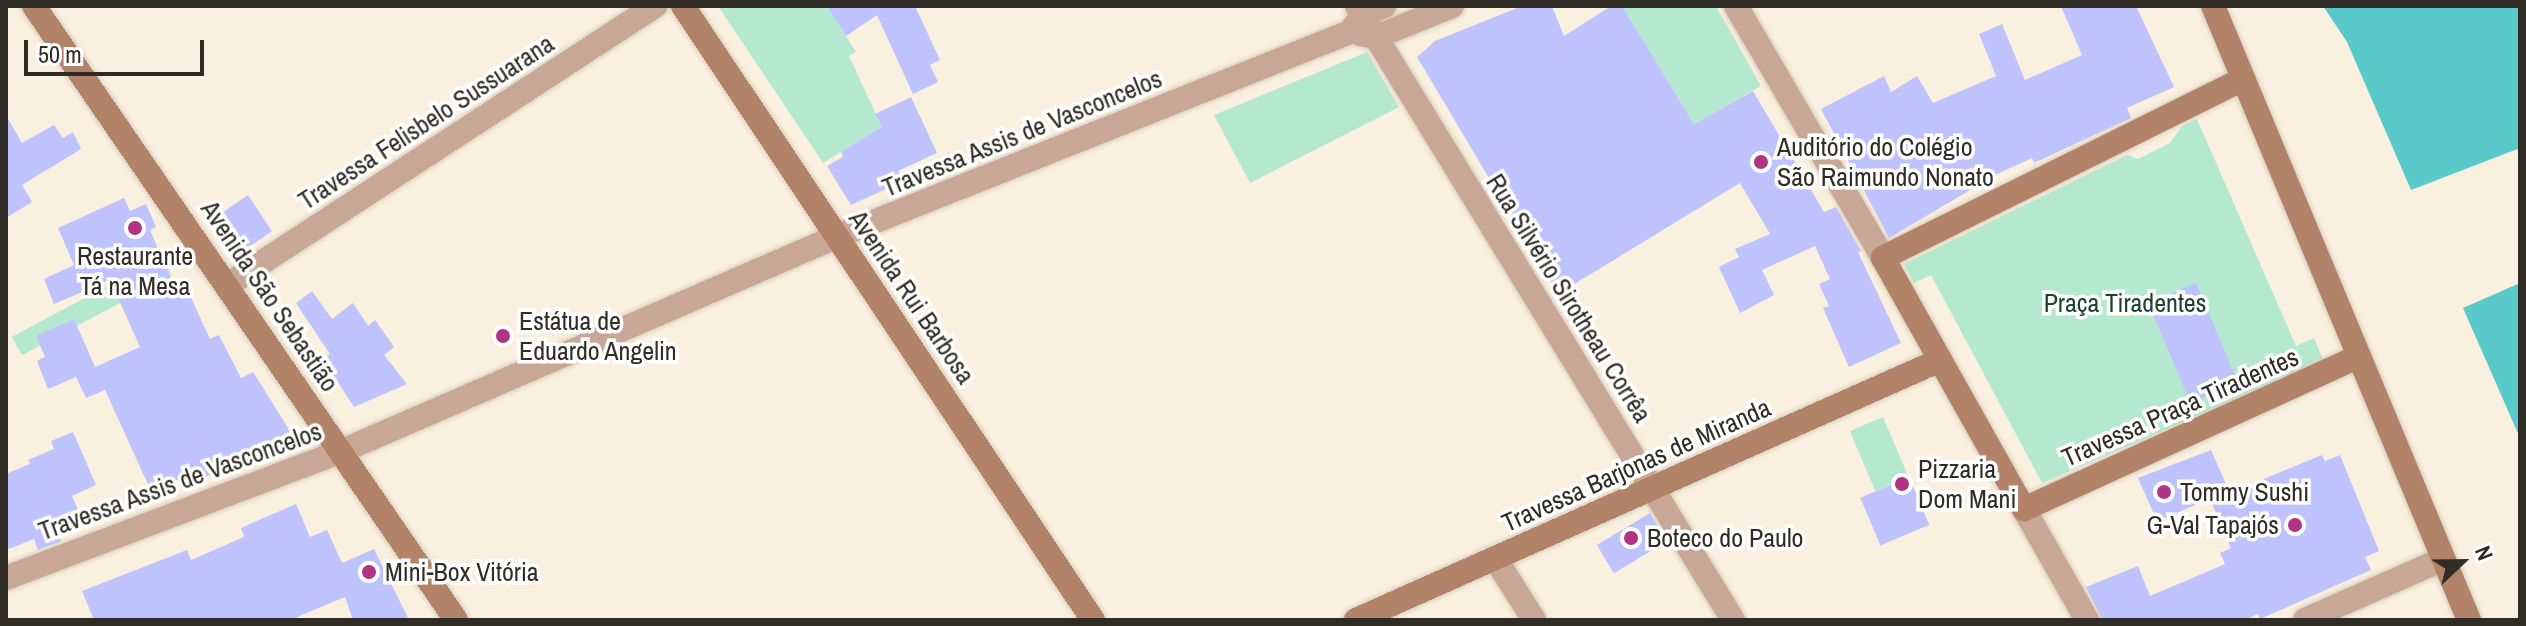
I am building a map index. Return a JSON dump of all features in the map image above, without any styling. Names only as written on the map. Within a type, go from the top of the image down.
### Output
[{"type":"street","name":"Avenida São Sebastião","points":[[34,6],[229,284],[456,620]]},
{"type":"street","name":"Travessa Felisbelo Sussuarana","points":[[229,284],[655,6]]},
{"type":"street","name":"Avenida Rui Barbosa","points":[[683,6],[1093,620]]},
{"type":"street","points":[[1376,37],[1452,6]]},
{"type":"street","points":[[1736,6],[1883,258],[1938,361],[2087,620]]},
{"type":"street","points":[[2213,6],[2469,620]]},
{"type":"street","name":"Travessa Assis de Vasconcelos","points":[[6,578],[342,451],[838,236],[1363,15],[1376,37]]},
{"type":"street","name":"Rua Silvério Sirotheau Corrêa","points":[[1376,37],[1733,620]]},
{"type":"street","points":[[1883,258],[2243,79]]},
{"type":"street","name":"Travessa Praça Tiradentes","points":[[2024,509],[2359,356]]},
{"type":"street","name":"Travessa Barjonas de Miranda","points":[[1356,620],[1938,361]]},
{"type":"street","points":[[1495,558],[1534,620]]},
{"type":"street","points":[[2305,620],[2443,559]]},
{"type":"green space","points":[[718,6],[827,6],[856,52],[849,56],[882,127],[823,163]]},
{"type":"green space","points":[[1622,6],[1716,6],[1761,86],[1694,124]]},
{"type":"green space","points":[[1367,52],[1399,107],[1250,183],[1214,115]]},
{"type":"green space","name":"Praça Tiradentes","points":[[2197,119],[2296,346],[2314,338],[2324,362],[2042,483],[1931,275],[1914,283],[1904,264],[2127,155],[2138,159],[2170,143],[2182,126]]},
{"type":"green space","points":[[162,257],[172,276],[22,355],[12,337]]},
{"type":"green space","points":[[1883,417],[1908,477],[1875,491],[1850,431]]},
{"type":"water","points":[[2323,6],[2520,6],[2520,148],[2411,190],[2347,42]]},
{"type":"water","points":[[2520,283],[2520,438],[2463,308]]},
{"type":"building","points":[[827,6],[915,6],[940,60],[930,65],[938,82],[913,94],[877,15],[846,36]]},
{"type":"building","points":[[1522,6],[1552,6],[1564,36],[1611,6],[1622,6],[1694,124],[1753,91],[1824,212],[1836,207],[1861,251],[1858,252],[1901,343],[1849,367],[1823,308],[1829,306],[1819,284],[1830,279],[1815,246],[1762,270],[1774,295],[1740,313],[1719,267],[1739,257],[1735,249],[1770,234],[1740,183],[1558,294],[1417,57],[1435,41]]},
{"type":"building","points":[[2061,6],[2136,6],[2174,87],[2127,108],[2131,118],[2034,163],[2032,158],[1999,173],[1889,238],[1821,109],[1884,76],[1891,92],[1917,76],[1933,103],[1996,76],[1979,34],[2002,24],[2025,80],[2082,55]]},
{"type":"building","points":[[911,97],[937,153],[898,171],[904,181],[851,205],[827,166],[843,157],[841,152],[882,127],[875,114]]},
{"type":"building","points":[[6,115],[22,143],[54,125],[63,138],[73,132],[81,149],[22,185],[32,202],[6,218]]},
{"type":"building","points":[[248,195],[272,231],[249,247],[231,239],[216,217]]},
{"type":"building","points":[[124,198],[130,211],[146,204],[156,227],[150,230],[177,293],[187,289],[210,339],[219,335],[241,378],[253,372],[292,434],[220,472],[198,479],[194,473],[151,491],[105,390],[86,398],[76,377],[48,389],[37,361],[45,357],[36,336],[74,319],[95,367],[140,347],[110,280],[54,304],[44,279],[74,265],[58,228]]},
{"type":"building","points":[[2196,283],[2238,382],[2190,403],[2148,303]]},
{"type":"building","points":[[312,291],[332,319],[353,303],[368,326],[375,320],[394,347],[384,355],[407,384],[354,407],[323,359],[330,354],[296,303]]},
{"type":"building","points":[[73,432],[96,485],[72,496],[79,512],[53,523],[61,541],[38,550],[34,539],[6,550],[6,474],[54,449],[51,441]]},
{"type":"building","name":"G-Val Tapajós","points":[[2211,450],[2230,493],[2322,455],[2325,461],[2340,455],[2379,551],[2365,557],[2371,570],[2260,619],[2258,614],[2244,620],[2102,620],[2086,587],[2138,566],[2150,596],[2225,564],[2220,553],[2231,548],[2210,499],[2157,521],[2138,478]]},
{"type":"building","name":"Pizzaria Dom Mani","points":[[1909,477],[1929,525],[1881,546],[1860,498]]},
{"type":"building","points":[[296,504],[310,537],[327,530],[342,563],[374,549],[409,620],[353,620],[345,597],[290,620],[94,620],[82,591],[187,550],[191,560],[244,537],[241,528]]},
{"type":"building","name":"Boteco do Paulo","points":[[1650,513],[1667,541],[1614,573],[1597,545]]},
{"type":"place","name":"Auditório do Colégio São Raimundo Nonato","points":[[1761,162]]},
{"type":"place","name":"Restaurante Tá na Mesa","points":[[135,228]]},
{"type":"place","name":"Estátua de Eduardo Angelin","points":[[503,336]]},
{"type":"place","name":"Pizzaria Dom Mani","points":[[1902,484]]},
{"type":"place","name":"Tommy Sushi","points":[[2164,492]]},
{"type":"place","name":"G-Val Tapajós","points":[[2295,525]]},
{"type":"place","name":"Boteco do Paulo","points":[[1631,538]]},
{"type":"place","name":"Mini-Box Vitória","points":[[369,572]]}]
